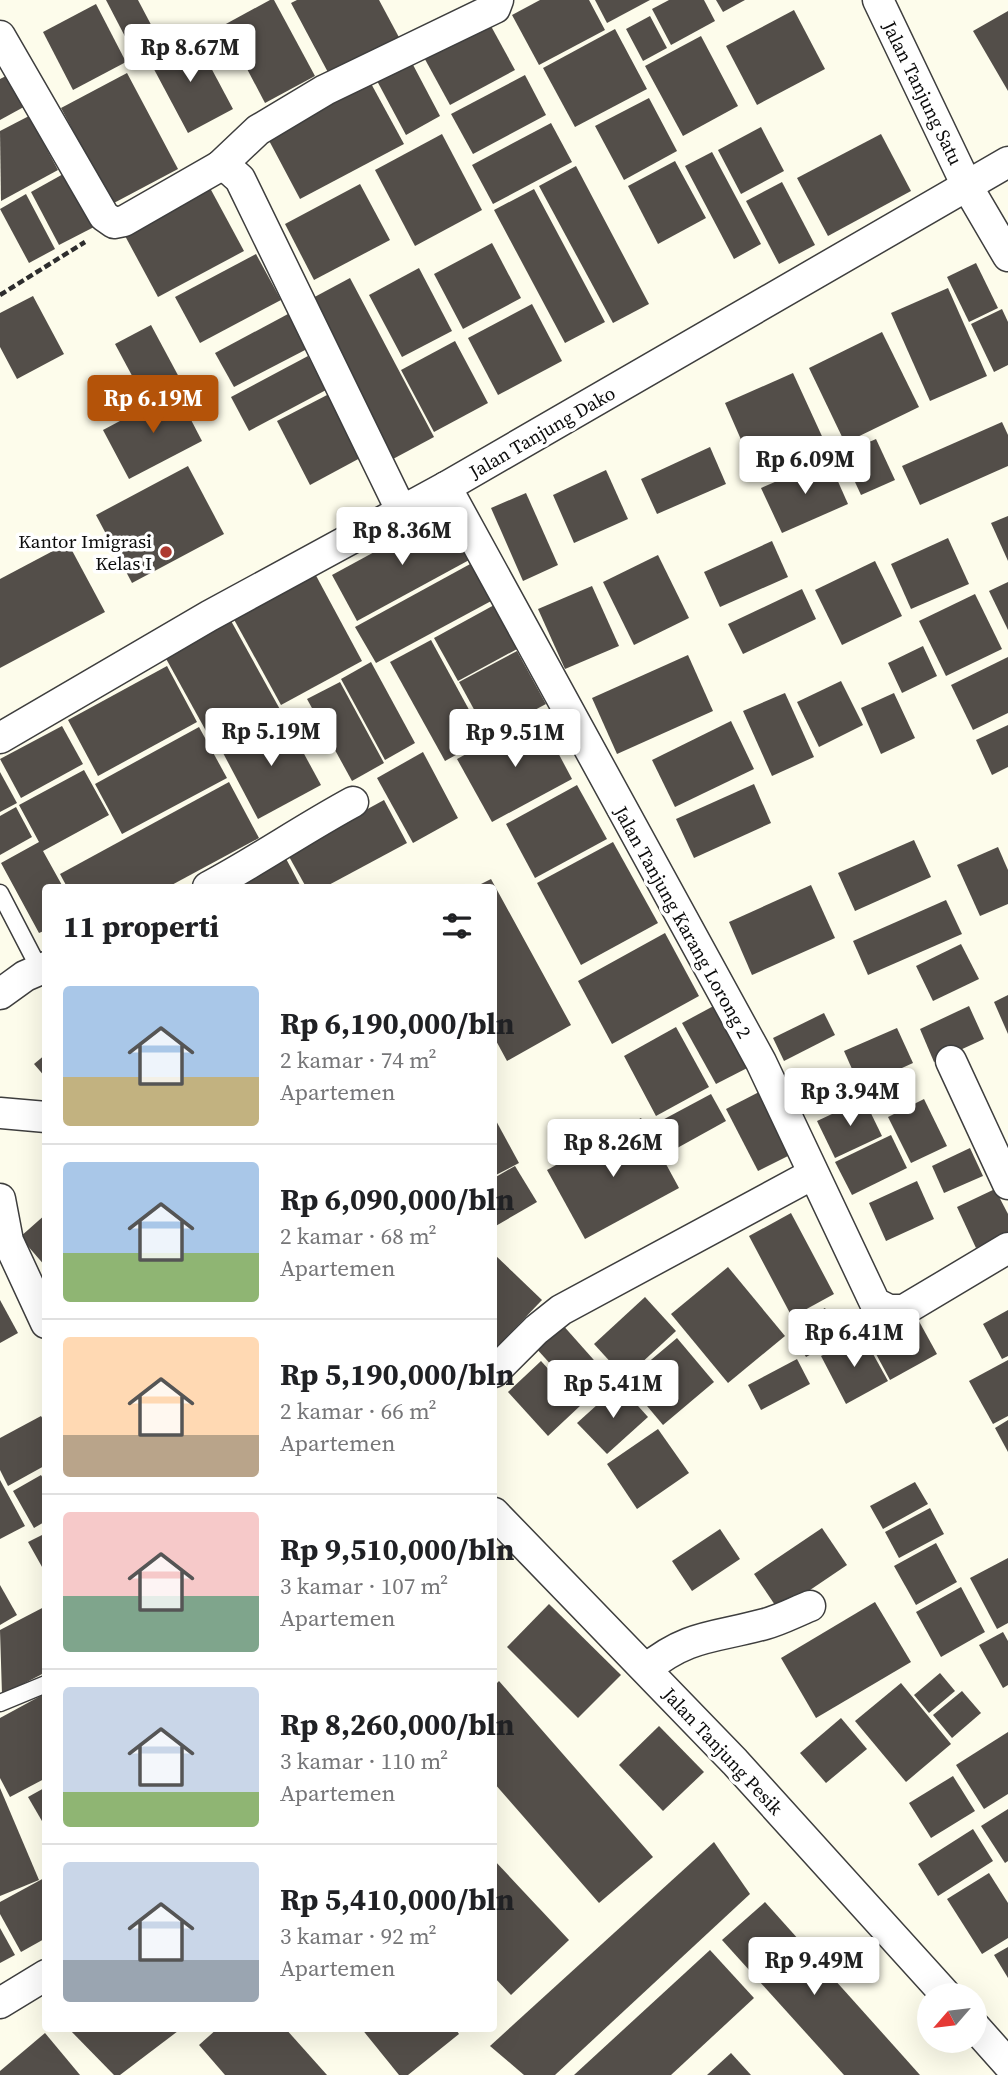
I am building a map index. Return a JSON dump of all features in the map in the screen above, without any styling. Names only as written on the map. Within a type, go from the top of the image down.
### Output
[{"type":"street","points":[[0,36],[104,216],[114,223],[124,221],[220,166],[258,130],[325,90],[495,8],[498,0]]},
{"type":"street","name":"Jalan Tanjung Satu","points":[[878,0],[967,186],[1008,256]]},
{"type":"street","name":"Jalan Tanjung Dako","points":[[0,738],[209,617],[446,487],[1008,162]]},
{"type":"street","points":[[220,166],[240,179],[402,512]]},
{"type":"street","name":"Jalan Tanjung Karang Lorong 2","points":[[446,487],[761,1062],[875,1303],[889,1310],[904,1310],[1008,1248]]},
{"type":"street","points":[[213,884],[258,859],[303,828],[352,802]]},
{"type":"street","points":[[0,994],[6,988],[42,970]]},
{"type":"street","points":[[951,1060],[1008,1184]]},
{"type":"street","points":[[0,1113],[42,1116]]},
{"type":"street","points":[[497,1370],[536,1330],[561,1310],[813,1174]]},
{"type":"street","points":[[0,1199],[8,1241],[42,1314]]},
{"type":"street","name":"Jalan Tanjung Pesik","points":[[497,1516],[735,1762],[935,1983]]},
{"type":"street","points":[[646,1670],[660,1658],[689,1642],[767,1624],[810,1606]]},
{"type":"street","points":[[0,2003],[42,1977]]},
{"type":"street","points":[[987,2040],[1008,2064]]},
{"type":"lane","points":[[0,893],[42,967]]},
{"type":"lane","points":[[0,1703],[42,1686]]},
{"type":"path","points":[[0,295],[114,223]]},
{"type":"building","points":[[106,0],[138,0],[157,36],[132,50]]},
{"type":"building","points":[[274,0],[315,76],[265,103],[224,25]]},
{"type":"building","points":[[297,0],[379,0],[401,41],[331,78],[291,3]]},
{"type":"building","points":[[540,0],[589,0],[605,30],[539,65],[512,15]]},
{"type":"building","points":[[595,0],[650,0],[607,23]]},
{"type":"building","points":[[669,0],[704,0],[715,21],[671,45],[652,9]]},
{"type":"building","points":[[716,0],[745,0],[723,12]]},
{"type":"building","points":[[96,4],[126,62],[73,90],[43,32]]},
{"type":"building","points":[[794,10],[825,69],[757,105],[726,46]]},
{"type":"building","points":[[1008,11],[1008,91],[973,31]]},
{"type":"building","points":[[650,16],[667,48],[643,61],[626,29]]},
{"type":"building","points":[[486,17],[515,70],[450,105],[421,52]]},
{"type":"building","points":[[615,29],[647,89],[575,127],[543,68]]},
{"type":"building","points":[[193,34],[233,109],[188,133],[148,58]]},
{"type":"building","points":[[701,36],[738,106],[683,136],[645,66]]},
{"type":"building","points":[[411,61],[440,116],[406,135],[376,79]]},
{"type":"building","points":[[14,72],[31,103],[0,120],[0,79]]},
{"type":"building","points":[[127,73],[178,169],[112,204],[61,108]]},
{"type":"building","points":[[525,75],[546,115],[473,154],[451,114]]},
{"type":"building","points":[[368,78],[404,144],[300,199],[265,133]]},
{"type":"building","points":[[649,98],[677,151],[624,180],[595,126]]},
{"type":"building","points":[[29,116],[58,170],[1,201],[0,131]]},
{"type":"building","points":[[551,123],[572,162],[493,204],[472,165]]},
{"type":"building","points":[[761,127],[784,171],[741,194],[718,150]]},
{"type":"building","points":[[442,134],[482,210],[415,246],[375,170]]},
{"type":"building","points":[[881,134],[911,191],[828,236],[797,178]]},
{"type":"building","points":[[712,152],[761,244],[734,259],[685,166]]},
{"type":"building","points":[[675,161],[706,218],[658,244],[628,186]]},
{"type":"building","points":[[576,166],[649,304],[613,323],[539,186]]},
{"type":"building","points":[[65,173],[94,227],[59,245],[31,192]]},
{"type":"building","points":[[782,182],[815,245],[779,264],[746,201]]},
{"type":"building","points":[[360,184],[390,240],[314,280],[285,224]]},
{"type":"building","points":[[210,188],[244,251],[158,297],[124,234]]},
{"type":"building","points":[[534,189],[605,322],[565,343],[494,210]]},
{"type":"building","points":[[26,194],[55,249],[29,263],[0,209]]},
{"type":"building","points":[[492,243],[521,298],[463,329],[434,274]]},
{"type":"building","points":[[256,254],[281,300],[200,343],[175,297]]},
{"type":"building","points":[[976,263],[998,308],[969,322],[947,277]]},
{"type":"building","points":[[419,268],[452,331],[402,357],[369,295]]},
{"type":"building","points":[[350,278],[434,437],[393,459],[309,300]]},
{"type":"building","points":[[948,288],[987,376],[930,401],[891,313]]},
{"type":"building","points":[[33,296],[64,354],[17,379],[0,347],[0,313]]},
{"type":"building","points":[[532,304],[562,361],[498,395],[468,338]]},
{"type":"building","points":[[1002,309],[1008,322],[1008,365],[994,372],[971,324]]},
{"type":"building","points":[[288,314],[307,349],[234,387],[215,353]]},
{"type":"building","points":[[151,325],[180,379],[144,398],[115,344]]},
{"type":"building","points":[[882,332],[919,407],[845,443],[809,368]]},
{"type":"building","points":[[455,341],[488,403],[434,432],[401,370]]},
{"type":"building","points":[[308,356],[326,390],[249,431],[231,397]]},
{"type":"building","points":[[793,373],[826,445],[757,476],[725,403]]},
{"type":"building","points":[[176,391],[202,441],[129,479],[103,430]]},
{"type":"building","points":[[329,394],[362,457],[310,485],[277,421]]},
{"type":"building","points":[[1002,422],[1008,435],[1008,466],[920,505],[902,466]]},
{"type":"building","points":[[876,439],[895,480],[861,495],[842,454]]},
{"type":"building","points":[[710,447],[726,484],[657,514],[641,479]]},
{"type":"building","points":[[828,459],[848,504],[782,533],[761,488]]},
{"type":"building","points":[[188,466],[224,534],[132,583],[96,515]]},
{"type":"building","points":[[606,470],[628,519],[574,543],[553,495]]},
{"type":"building","points":[[526,493],[558,565],[523,581],[491,508]]},
{"type":"building","points":[[446,513],[471,559],[357,621],[332,575]]},
{"type":"building","points":[[1008,516],[1008,561],[991,523]]},
{"type":"building","points":[[948,538],[969,584],[911,609],[891,564]]},
{"type":"building","points":[[772,541],[788,577],[720,607],[704,572]]},
{"type":"building","points":[[68,543],[105,612],[0,668],[0,579]]},
{"type":"building","points":[[658,555],[689,618],[634,645],[603,582]]},
{"type":"building","points":[[875,561],[902,616],[842,645],[815,590]]},
{"type":"building","points":[[472,563],[493,600],[376,663],[355,627]]},
{"type":"building","points":[[313,570],[362,661],[281,705],[231,614]]},
{"type":"building","points":[[1008,582],[1008,630],[989,591]]},
{"type":"building","points":[[592,586],[619,646],[565,669],[538,609]]},
{"type":"building","points":[[802,589],[816,619],[743,654],[728,624]]},
{"type":"building","points":[[975,594],[1002,649],[946,676],[919,621]]},
{"type":"building","points":[[496,604],[519,648],[458,681],[434,638]]},
{"type":"building","points":[[230,619],[282,713],[216,749],[164,655]]},
{"type":"building","points":[[431,640],[485,739],[445,761],[390,662]]},
{"type":"building","points":[[923,646],[937,676],[902,693],[888,663]]},
{"type":"building","points":[[517,651],[546,704],[488,735],[459,682]]},
{"type":"building","points":[[688,655],[713,711],[617,754],[592,698]]},
{"type":"building","points":[[1008,657],[1008,713],[973,730],[951,685]]},
{"type":"building","points":[[371,662],[415,743],[385,760],[341,679]]},
{"type":"building","points":[[167,666],[197,722],[98,776],[68,720]]},
{"type":"building","points":[[841,681],[863,725],[819,747],[797,702]]},
{"type":"building","points":[[340,682],[384,763],[352,781],[307,699]]},
{"type":"building","points":[[785,693],[814,757],[772,776],[743,711]]},
{"type":"building","points":[[894,693],[915,738],[881,754],[861,708]]},
{"type":"building","points":[[538,715],[572,779],[492,822],[457,759]]},
{"type":"building","points":[[284,717],[321,785],[258,819],[222,751]]},
{"type":"building","points":[[731,721],[754,769],[675,807],[652,760]]},
{"type":"building","points":[[1008,725],[1008,767],[992,775],[976,740]]},
{"type":"building","points":[[62,726],[83,764],[21,798],[0,759]]},
{"type":"building","points":[[199,727],[227,778],[122,834],[95,784]]},
{"type":"building","points":[[423,752],[458,818],[413,843],[377,778]]},
{"type":"building","points":[[84,770],[109,815],[43,851],[61,884],[42,884],[42,932],[39,933],[1,863],[39,842],[19,805]]},
{"type":"building","points":[[0,772],[17,803],[0,812]]},
{"type":"building","points":[[229,782],[259,838],[174,884],[65,884],[60,874]]},
{"type":"building","points":[[754,784],[771,823],[694,858],[676,819]]},
{"type":"building","points":[[577,785],[607,839],[535,878],[506,824]]},
{"type":"building","points":[[384,800],[407,843],[331,884],[304,884],[287,853]]},
{"type":"building","points":[[16,807],[32,837],[0,855],[0,816]]},
{"type":"building","points":[[914,840],[931,877],[855,911],[838,873]]},
{"type":"building","points":[[613,842],[658,923],[581,965],[537,883]]},
{"type":"building","points":[[998,847],[1008,870],[1008,904],[980,916],[957,865]]},
{"type":"building","points":[[282,851],[299,884],[222,884]]},
{"type":"building","points":[[491,879],[494,884],[481,884]]},
{"type":"building","points":[[811,885],[835,938],[752,975],[729,922]]},
{"type":"building","points":[[497,890],[571,1025],[507,1061],[497,1043]]},
{"type":"building","points":[[946,900],[962,934],[868,975],[853,941]]},
{"type":"building","points":[[665,933],[699,996],[612,1044],[578,981]]},
{"type":"building","points":[[961,944],[979,979],[933,1001],[916,966]]},
{"type":"building","points":[[1008,995],[1008,1034],[994,1002]]},
{"type":"building","points":[[721,1002],[755,1064],[716,1084],[682,1023]]},
{"type":"building","points":[[969,1006],[984,1039],[934,1062],[920,1029]]},
{"type":"building","points":[[824,1013],[835,1035],[784,1061],[773,1038]]},
{"type":"building","points":[[676,1027],[709,1087],[656,1116],[624,1056]]},
{"type":"building","points":[[897,1028],[913,1063],[860,1087],[844,1051]]},
{"type":"building","points":[[42,1057],[42,1073],[34,1064]]},
{"type":"building","points":[[825,1069],[838,1098],[803,1113],[790,1084]]},
{"type":"building","points":[[759,1092],[790,1155],[758,1171],[726,1109]]},
{"type":"building","points":[[711,1094],[726,1121],[670,1152],[655,1124]]},
{"type":"building","points":[[864,1099],[882,1136],[835,1158],[817,1121]]},
{"type":"building","points":[[924,1099],[947,1146],[911,1163],[888,1117]]},
{"type":"building","points":[[641,1118],[679,1188],[585,1239],[547,1170]]},
{"type":"building","points":[[497,1123],[519,1163],[497,1174]]},
{"type":"building","points":[[891,1135],[907,1168],[852,1195],[835,1162]]},
{"type":"building","points":[[970,1148],[983,1176],[944,1193],[932,1166]]},
{"type":"building","points":[[515,1166],[537,1202],[497,1225],[497,1176]]},
{"type":"building","points":[[917,1181],[934,1219],[886,1241],[869,1203]]},
{"type":"building","points":[[995,1189],[1008,1214],[1008,1233],[976,1248],[957,1207]]},
{"type":"building","points":[[791,1213],[834,1294],[792,1317],[749,1236]]},
{"type":"building","points":[[42,1218],[42,1262],[20,1237]]},
{"type":"building","points":[[497,1257],[542,1300],[497,1347]]},
{"type":"building","points":[[728,1267],[785,1336],[728,1383],[671,1314]]},
{"type":"building","points":[[645,1297],[676,1331],[625,1378],[594,1344]]},
{"type":"building","points":[[0,1300],[18,1333],[0,1343]]},
{"type":"building","points":[[825,1308],[841,1338],[806,1357],[789,1328]]},
{"type":"building","points":[[1008,1310],[1008,1356],[1002,1359],[983,1324]]},
{"type":"building","points":[[915,1314],[937,1354],[890,1380],[868,1339]]},
{"type":"building","points":[[561,1323],[609,1377],[583,1400],[535,1347]]},
{"type":"building","points":[[862,1334],[888,1381],[846,1404],[821,1356]]},
{"type":"building","points":[[677,1338],[714,1382],[663,1425],[626,1381]]},
{"type":"building","points":[[797,1359],[810,1384],[761,1410],[748,1385]]},
{"type":"building","points":[[1008,1360],[1008,1416],[993,1424],[969,1381]]},
{"type":"building","points":[[541,1361],[581,1405],[548,1436],[508,1392]]},
{"type":"building","points":[[619,1385],[648,1417],[607,1454],[577,1423]]},
{"type":"building","points":[[41,1416],[42,1467],[8,1486],[0,1470],[0,1438]]},
{"type":"building","points":[[1008,1420],[1008,1452],[995,1428]]},
{"type":"building","points":[[658,1429],[689,1473],[637,1509],[607,1464]]},
{"type":"building","points":[[41,1475],[42,1523],[34,1528],[13,1491]]},
{"type":"building","points":[[0,1480],[25,1526],[0,1539]]},
{"type":"building","points":[[915,1482],[928,1504],[883,1529],[870,1506]]},
{"type":"building","points":[[930,1508],[944,1534],[899,1558],[885,1532]]},
{"type":"building","points":[[822,1528],[847,1565],[779,1611],[754,1574]]},
{"type":"building","points":[[720,1529],[740,1559],[692,1591],[672,1561]]},
{"type":"building","points":[[42,1535],[42,1567],[28,1542]]},
{"type":"building","points":[[936,1543],[957,1582],[916,1605],[894,1566]]},
{"type":"building","points":[[1008,1558],[1008,1623],[997,1629],[970,1578]]},
{"type":"building","points":[[0,1585],[17,1615],[0,1625]]},
{"type":"building","points":[[961,1587],[985,1632],[941,1657],[916,1612]]},
{"type":"building","points":[[875,1602],[911,1662],[816,1718],[781,1658]]},
{"type":"building","points":[[549,1604],[621,1675],[578,1718],[507,1647]]},
{"type":"building","points":[[42,1608],[42,1674],[2,1695],[0,1630]]},
{"type":"building","points":[[1003,1632],[1008,1641],[1008,1685],[1003,1688],[979,1645]]},
{"type":"building","points":[[940,1673],[955,1691],[929,1713],[914,1695]]},
{"type":"building","points":[[499,1681],[653,1857],[599,1903],[497,1786]]},
{"type":"building","points":[[901,1683],[951,1744],[906,1782],[855,1721]]},
{"type":"building","points":[[962,1691],[981,1713],[952,1738],[933,1715]]},
{"type":"building","points":[[42,1695],[42,1780],[10,1797],[0,1778],[0,1718]]},
{"type":"building","points":[[841,1718],[867,1749],[826,1783],[800,1753]]},
{"type":"building","points":[[659,1726],[704,1772],[663,1811],[619,1765]]},
{"type":"building","points":[[1008,1732],[1008,1794],[984,1809],[956,1765]]},
{"type":"building","points":[[953,1776],[975,1811],[931,1838],[909,1803]]},
{"type":"building","points":[[0,1788],[39,1880],[0,1896]]},
{"type":"building","points":[[42,1789],[42,1821],[28,1797]]},
{"type":"building","points":[[1008,1809],[1008,1861],[1005,1863],[981,1826]]},
{"type":"building","points":[[973,1829],[993,1861],[938,1896],[918,1864]]},
{"type":"building","points":[[714,1842],[750,1894],[555,2075],[524,2075],[490,2046]]},
{"type":"building","points":[[497,1863],[569,1940],[511,1995],[497,1980]]},
{"type":"building","points":[[989,1873],[1008,1903],[1008,1938],[982,1954],[947,1899]]},
{"type":"building","points":[[42,1879],[42,1940],[21,1952],[0,1914],[0,1902]]},
{"type":"building","points":[[765,1902],[920,2075],[844,2075],[722,1940]]},
{"type":"building","points":[[0,1928],[15,1955],[0,1963]]},
{"type":"building","points":[[1008,1947],[1008,1978],[994,1955]]},
{"type":"building","points":[[710,1950],[754,1998],[671,2075],[574,2075]]},
{"type":"building","points":[[72,2032],[177,2032],[120,2075],[114,2075]]},
{"type":"building","points":[[214,2032],[289,2032],[327,2075],[225,2075],[199,2045]]},
{"type":"building","points":[[364,2032],[458,2032],[459,2034],[408,2075],[399,2075]]},
{"type":"building","points":[[45,2033],[80,2075],[0,2075],[0,2071]]},
{"type":"building","points":[[731,2053],[751,2075],[707,2075]]},
{"type":"place","name":"Kantor Imigrasi Kelas I","points":[[166,552]]}]
